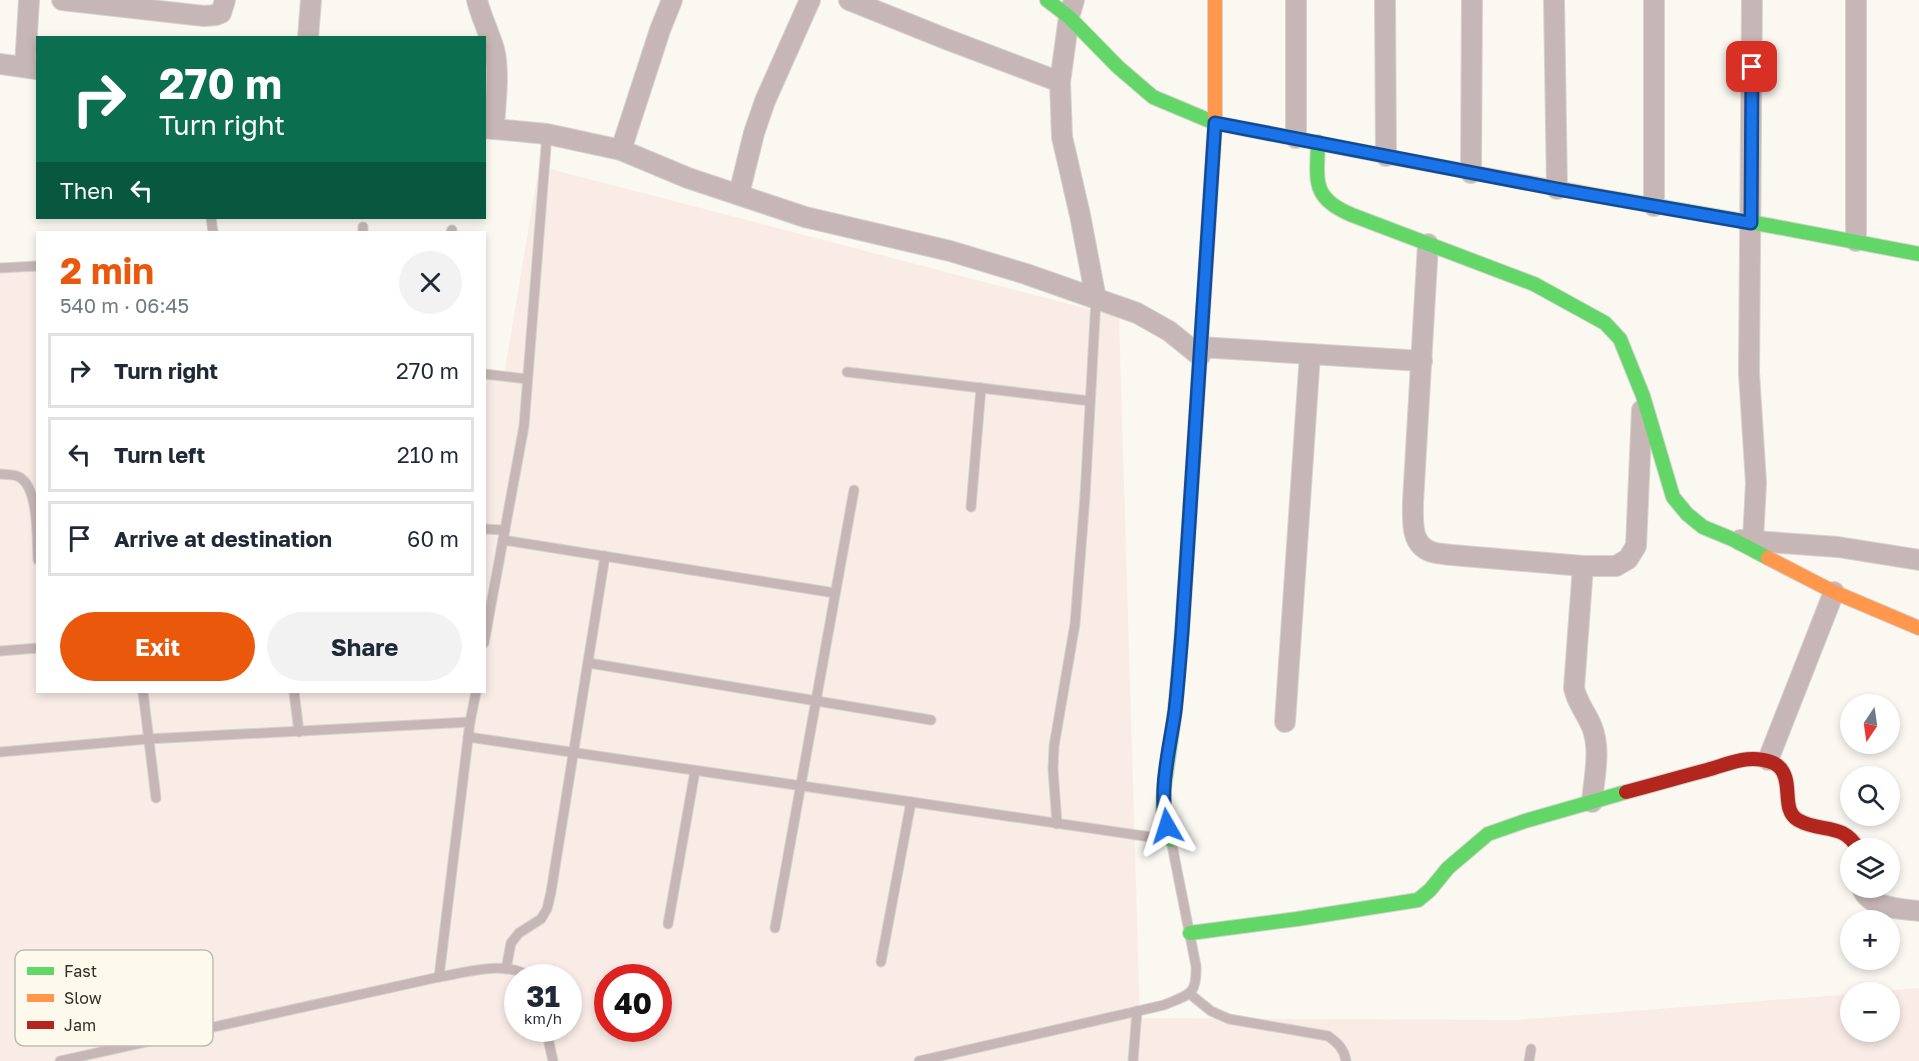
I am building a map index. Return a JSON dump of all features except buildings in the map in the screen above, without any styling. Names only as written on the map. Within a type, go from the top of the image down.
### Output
[{"type":"street","points":[[0,64],[31,68],[29,0]]},
{"type":"street","points":[[62,0],[204,16],[221,13],[225,0]]},
{"type":"street","points":[[308,36],[311,0]]},
{"type":"street","points":[[477,0],[494,49],[496,64],[489,128],[547,134],[621,150],[688,178],[805,217],[961,254],[1026,274],[1137,314],[1200,351],[1310,354],[1422,361]]},
{"type":"street","points":[[621,150],[672,0]]},
{"type":"street","points":[[739,194],[765,101],[810,0]]},
{"type":"street","points":[[849,0],[1060,82]]},
{"type":"street","points":[[1047,0],[1071,8],[1118,67],[1153,97],[1215,123],[1557,189],[1919,254]]},
{"type":"street","points":[[1171,840],[1163,812],[1164,789],[1175,711],[1182,632],[1215,123],[1215,0]]},
{"type":"street","points":[[1296,0],[1296,138]]},
{"type":"street","points":[[1385,0],[1386,156]]},
{"type":"street","points":[[1471,172],[1472,0]]},
{"type":"street","points":[[1554,0],[1557,189]]},
{"type":"street","points":[[1654,0],[1654,206]]},
{"type":"street","points":[[1752,0],[1749,373],[1756,483],[1753,540]]},
{"type":"street","points":[[1856,0],[1856,241]]},
{"type":"street","points":[[1071,8],[1060,82],[1062,137],[1096,299]]},
{"type":"street","points":[[1318,142],[1318,182],[1321,194],[1330,204],[1352,215],[1534,284],[1605,323],[1620,339],[1643,396],[1673,497],[1687,514],[1703,527],[1732,539],[1834,592],[1919,628]]},
{"type":"street","points":[[1428,244],[1413,502],[1413,533],[1421,546],[1432,552],[1452,555],[1583,566],[1616,566],[1629,559],[1636,546],[1643,396]]},
{"type":"street","points":[[1285,722],[1310,354]]},
{"type":"street","points":[[1732,539],[1838,547],[1919,560]]},
{"type":"street","points":[[1583,566],[1574,688],[1576,699],[1591,724],[1595,737],[1596,755],[1592,802]]},
{"type":"street","points":[[1768,760],[1834,592]]},
{"type":"street","points":[[1190,933],[1418,900],[1455,862],[1488,834],[1742,760],[1768,760],[1779,766],[1786,776],[1787,802],[1793,817],[1803,823],[1835,830],[1851,838]]},
{"type":"street","points":[[1868,898],[1895,908],[1919,911]]},
{"type":"lane","points":[[486,632],[524,426],[547,134]]},
{"type":"lane","points":[[0,268],[36,266]]},
{"type":"lane","points":[[1057,824],[1053,769],[1054,746],[1076,624],[1096,299]]},
{"type":"lane","points":[[847,372],[1090,401]]},
{"type":"lane","points":[[486,374],[526,380]]},
{"type":"lane","points":[[971,507],[981,388]]},
{"type":"lane","points":[[0,474],[18,476],[27,483],[36,513]]},
{"type":"lane","points":[[774,928],[854,490]]},
{"type":"lane","points":[[486,529],[504,535],[605,556],[835,593]]},
{"type":"lane","points":[[507,964],[511,943],[519,933],[541,919],[551,892],[605,556]]},
{"type":"lane","points":[[0,651],[36,648]]},
{"type":"lane","points":[[589,663],[931,720]]},
{"type":"lane","points":[[143,693],[156,798]]},
{"type":"lane","points":[[294,693],[299,732]]},
{"type":"lane","points":[[439,977],[468,737],[476,693]]},
{"type":"lane","points":[[0,752],[148,739],[470,722]]},
{"type":"lane","points":[[468,737],[1171,840],[1196,966],[1196,983],[1190,994],[1164,1005],[946,1058],[920,1061]]},
{"type":"lane","points":[[668,924],[695,771]]},
{"type":"lane","points":[[880,962],[911,802]]},
{"type":"lane","points":[[213,1027],[439,977],[486,969],[504,969]]},
{"type":"lane","points":[[1190,994],[1211,1011],[1229,1019],[1328,1036],[1338,1043],[1345,1054],[1346,1061]]},
{"type":"lane","points":[[1133,1061],[1137,1011]]},
{"type":"lane","points":[[549,1042],[553,1061]]},
{"type":"lane","points":[[60,1061],[128,1046]]},
{"type":"lane","points":[[1529,1061],[1531,1049]]},
{"type":"shaded area","points":[[539,166],[1119,317],[1140,1018],[1515,1020],[1840,995],[1840,1042],[1900,1042],[1900,990],[1919,988],[1919,1061],[0,1061],[0,272],[36,269],[36,693],[486,693],[486,379],[503,381]]},
{"type":"traffic: fast","points":[[1047,0],[1069,17],[1118,67],[1153,97],[1215,123],[1395,158]]},
{"type":"traffic: fast","points":[[1318,142],[1319,187],[1329,202],[1339,209],[1534,284],[1605,323],[1620,339],[1643,396],[1673,497],[1687,514],[1703,527],[1768,558]]},
{"type":"traffic: fast","points":[[1610,198],[1919,254]]},
{"type":"traffic: fast","points":[[1171,840],[1163,812],[1164,789],[1175,711],[1182,632],[1200,357]]},
{"type":"traffic: fast","points":[[1190,933],[1418,900],[1430,890],[1448,868],[1488,834],[1626,792]]},
{"type":"traffic: slow","points":[[1200,357],[1215,123],[1215,0]]},
{"type":"traffic: slow","points":[[1395,158],[1610,198]]},
{"type":"traffic: slow","points":[[1768,558],[1834,592],[1919,628]]},
{"type":"traffic: jam","points":[[1626,792],[1738,761],[1752,759],[1769,761],[1778,766],[1784,775],[1788,803],[1793,816],[1806,824],[1839,831],[1849,838]]},
{"type":"route","points":[[1167,826],[1163,812],[1164,789],[1175,711],[1182,632],[1215,123],[1557,189],[1751,223],[1752,67]]}]
